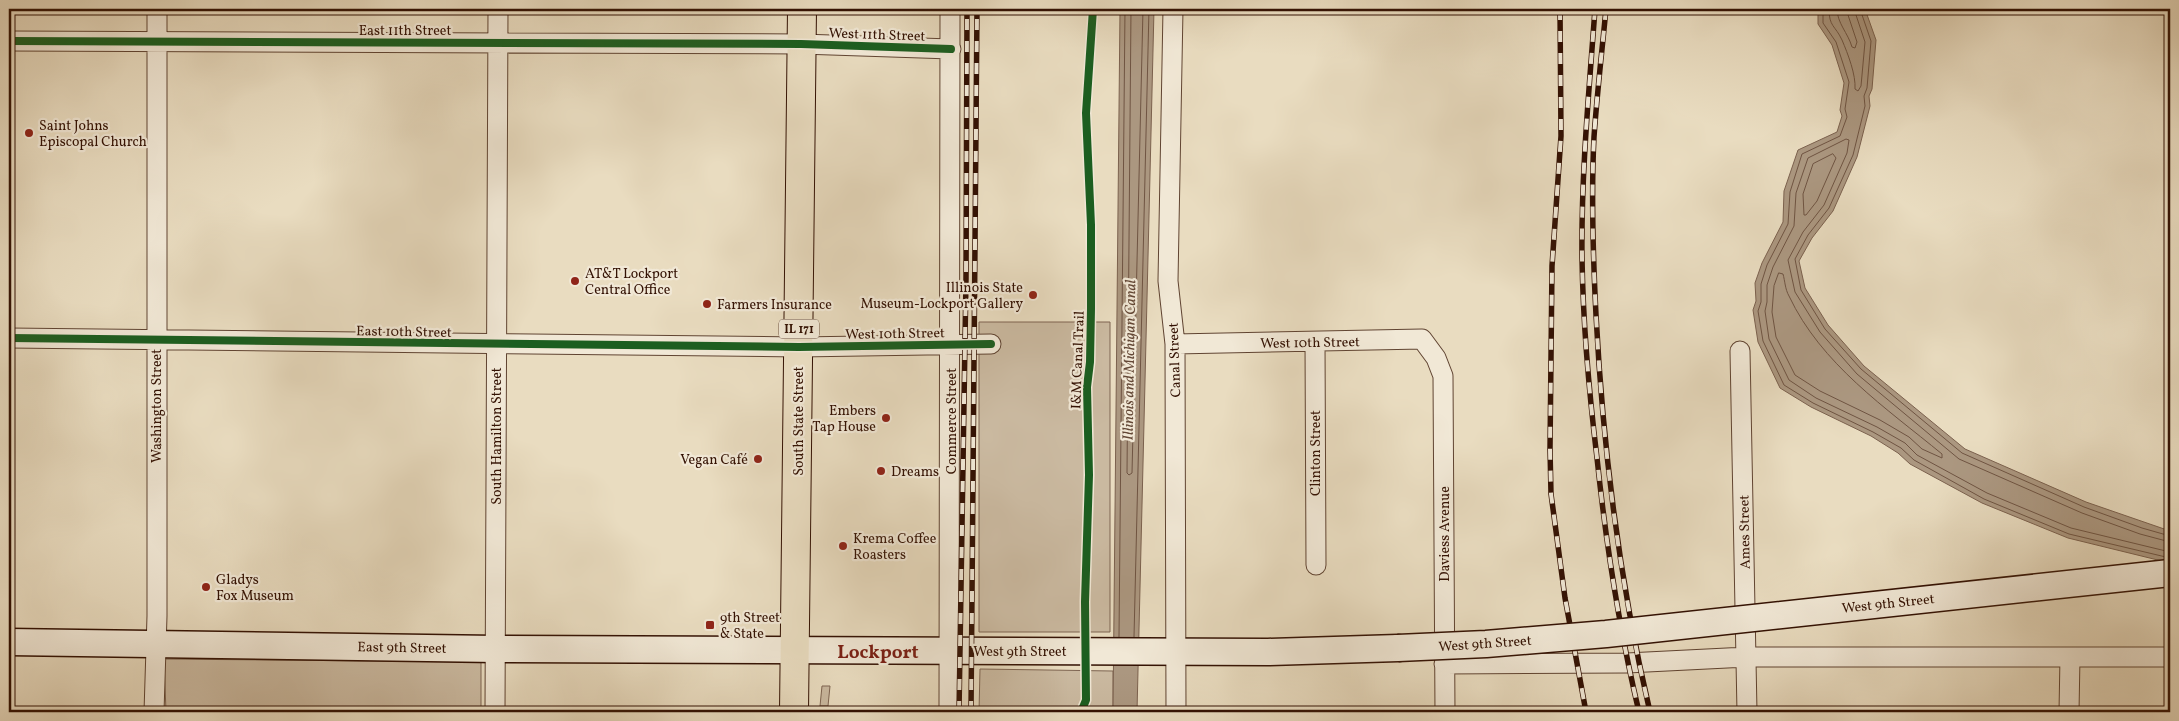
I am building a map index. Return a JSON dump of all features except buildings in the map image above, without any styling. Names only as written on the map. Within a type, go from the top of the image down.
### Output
[{"type":"main road","name":"South State Street","points":[[794,712],[802,9]]},
{"type":"main road","name":"West 9th Street","points":[[796,649],[1268,652],[1486,644],[1606,634],[2170,573]]},
{"type":"main road","name":"East 9th Street","points":[[9,642],[156,642],[496,649],[796,649]]},
{"type":"street","name":"Washington Street","points":[[154,712],[156,642],[157,9]]},
{"type":"street","name":"South Hamilton Street","points":[[495,712],[498,9]]},
{"type":"street","name":"Commerce Street","points":[[949,712],[950,9]]},
{"type":"street","name":"Canal Street","points":[[1173,9],[1168,282],[1175,344],[1178,652],[1176,712]]},
{"type":"street","name":"East 11th Street","points":[[9,41],[801,44]]},
{"type":"street","name":"West 11th Street","points":[[801,44],[951,50]]},
{"type":"street","name":"East 10th Street","points":[[9,338],[799,348]]},
{"type":"street","name":"West 10th Street","points":[[1175,344],[1422,339],[1436,358]]},
{"type":"street","name":"Clinton Street","points":[[1315,342],[1316,565]]},
{"type":"street","name":"West 10th Street","points":[[799,348],[991,344]]},
{"type":"street","name":"Ames Street","points":[[1740,351],[1747,712]]},
{"type":"street","name":"Daviess Avenue","points":[[1436,358],[1443,376],[1445,712]]},
{"type":"street","name":"West 9th Street","points":[[1444,664],[1627,663],[1747,657],[2170,657]]},
{"type":"street","points":[[2069,712],[2070,657]]},
{"type":"shaded area","points":[[979,322],[1110,322],[1110,632],[979,632]]},
{"type":"shaded area","points":[[164,659],[481,662],[481,712],[166,712]]},
{"type":"shaded area","points":[[980,669],[1113,671],[1113,712],[979,712]]},
{"type":"shaded area","points":[[822,686],[830,686],[828,706],[820,706]]},
{"type":"water","name":"Illinois and Michigan Canal","points":[[1120,9],[1154,9],[1137,712],[1113,712]]},
{"type":"water","points":[[1818,9],[1865,9],[1876,40],[1872,89],[1869,96],[1870,106],[1857,157],[1833,211],[1812,238],[1799,261],[1805,288],[1828,325],[1864,366],[1965,449],[2086,502],[2170,531],[2170,563],[2068,538],[1982,503],[1910,464],[1898,453],[1871,436],[1811,407],[1780,388],[1758,342],[1753,310],[1756,301],[1755,283],[1762,263],[1783,222],[1784,191],[1798,150],[1837,132],[1842,116],[1840,110],[1844,83],[1832,45],[1818,24]]},
{"type":"railway","points":[[959,712],[966,279],[967,9]]},
{"type":"railway","points":[[971,712],[977,9]]},
{"type":"railway","points":[[1560,9],[1561,136],[1552,266],[1551,494],[1565,598],[1586,712]]},
{"type":"railway","points":[[1595,9],[1583,196],[1582,258],[1585,333],[1594,433],[1609,554],[1625,649],[1639,712]]},
{"type":"railway","points":[[1606,9],[1595,121],[1593,181],[1594,271],[1599,365],[1608,465],[1621,564],[1629,613],[1650,712]]},
{"type":"cycle path","name":"I&M Canal Trail","points":[[1081,712],[1086,700],[1085,602],[1089,475],[1087,387],[1090,362],[1091,309],[1091,225],[1086,113],[1093,9]]},
{"type":"cycle path","points":[[9,41],[801,44],[951,49]]},
{"type":"cycle path","points":[[9,338],[799,347],[991,344]]},
{"type":"place","name":"Saint Johns Episcopal Church","points":[[29,133]]},
{"type":"place","name":"AT&T Lockport Central Office","points":[[575,281]]},
{"type":"place","name":"Illinois State Museum-Lockport Gallery","points":[[1033,295]]},
{"type":"place","name":"Farmers Insurance","points":[[707,304]]},
{"type":"place","name":"Embers Tap House","points":[[886,418]]},
{"type":"place","name":"Vegan Café","points":[[758,459]]},
{"type":"place","name":"Dreams","points":[[881,471]]},
{"type":"place","name":"Krema Coffee Roasters","points":[[843,546]]},
{"type":"place","name":"Gladys Fox Museum","points":[[206,587]]},
{"type":"place","name":"9th Street & State","points":[[710,625]]},
{"type":"district","name":"Lockport","points":[[878,651]]}]
